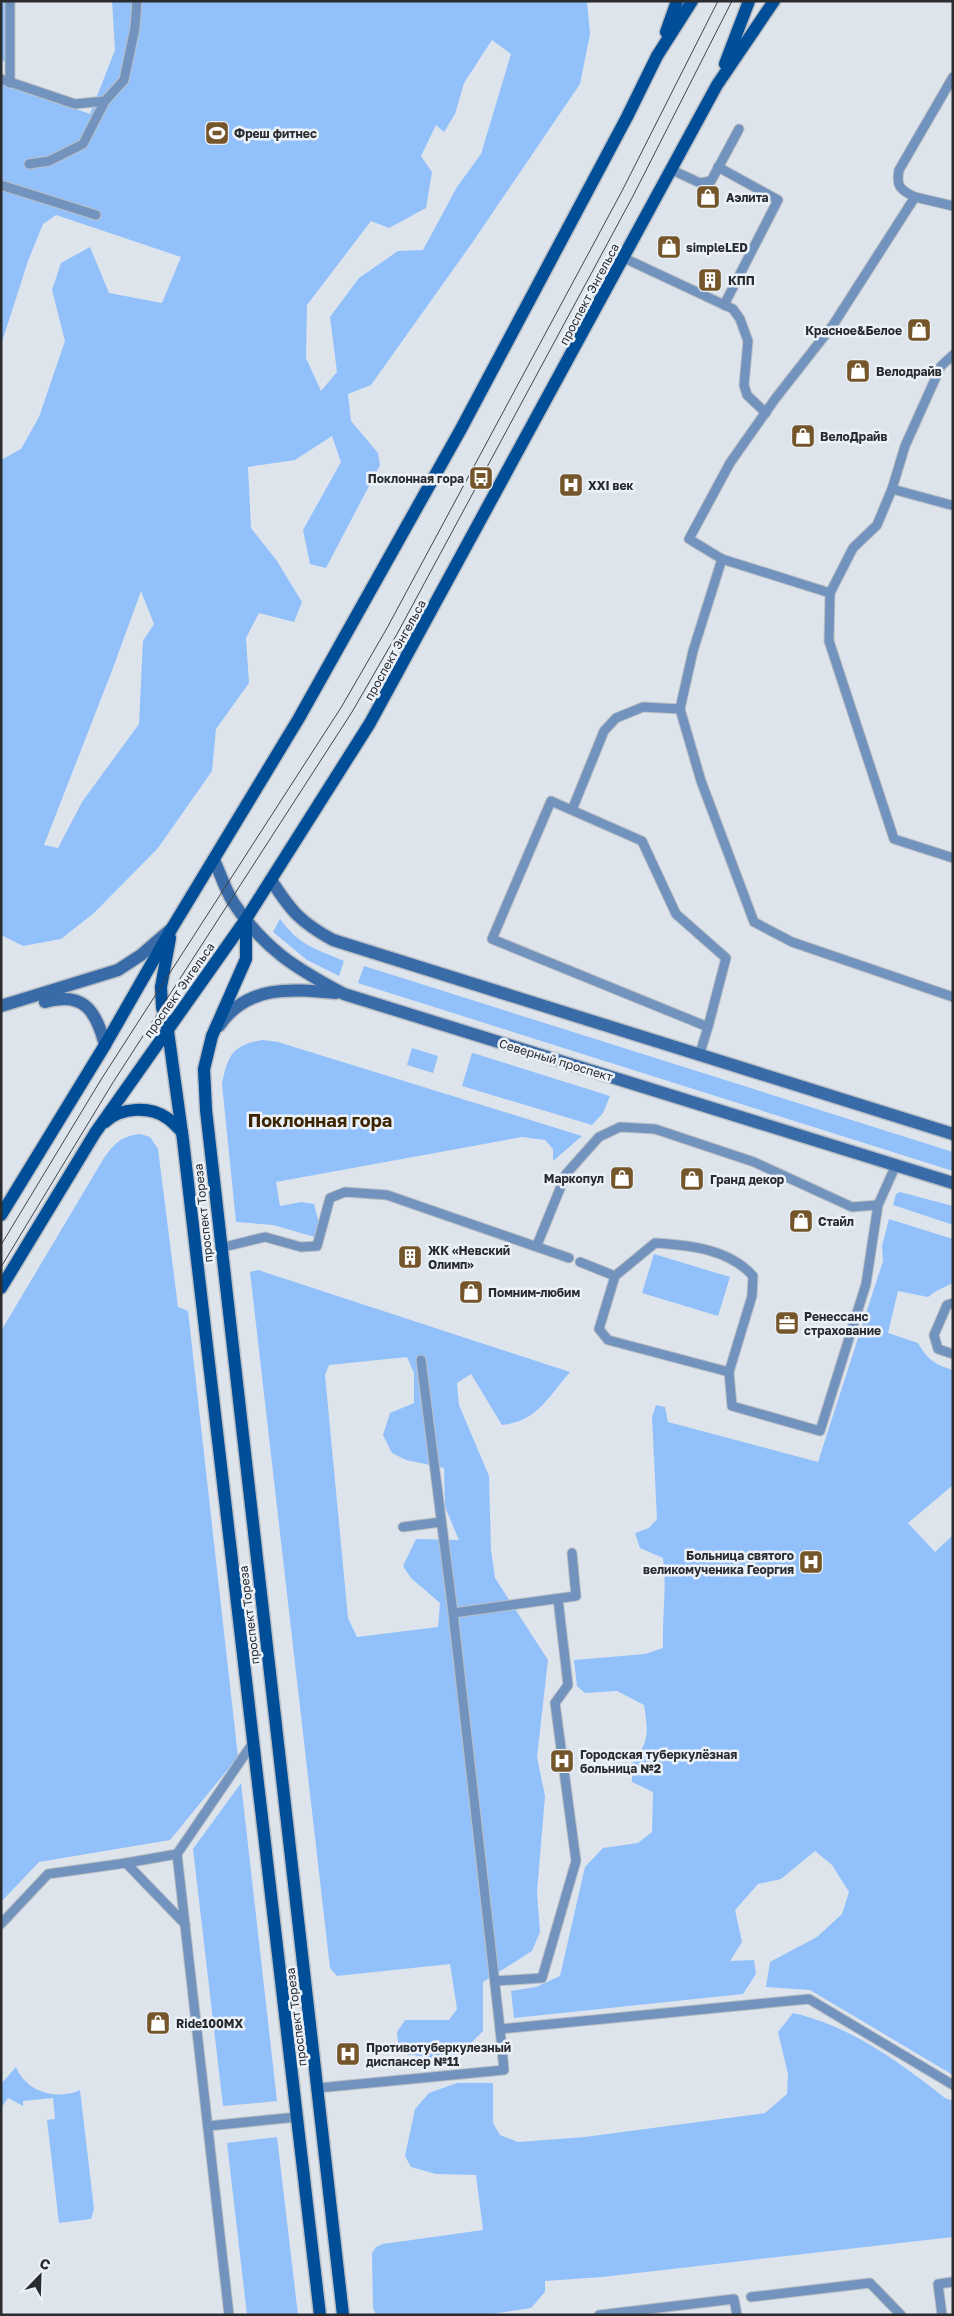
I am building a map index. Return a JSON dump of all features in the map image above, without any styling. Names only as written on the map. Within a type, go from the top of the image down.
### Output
[{"type":"main road","points":[[658,56],[677,1]]},
{"type":"main road","points":[[1,1215],[105,1045],[172,928],[299,718],[461,429],[618,135],[658,56],[692,1]]},
{"type":"main road","points":[[717,85],[750,1]]},
{"type":"main road","name":"проспект Энгельса","points":[[1,1288],[95,1133],[246,919],[370,723],[717,85],[774,1]]},
{"type":"main road","name":"Северный проспект","points":[[214,860],[232,901],[263,940],[284,960],[344,994],[953,1183]]},
{"type":"main road","points":[[271,880],[294,914],[307,926],[333,940],[700,1053],[953,1134]]},
{"type":"main road","name":"проспект Тореза","points":[[246,919],[246,958],[212,1036],[204,1069],[206,1110],[220,1248],[344,2315]]},
{"type":"main road","points":[[1,1006],[118,970],[141,955],[172,928]]},
{"type":"main road","name":"проспект Тореза","points":[[172,928],[161,987],[162,1007],[168,1031],[182,1132],[320,2315]]},
{"type":"main road","points":[[212,1036],[226,1016],[245,1000],[268,991],[293,989],[344,994]]},
{"type":"main road","points":[[1,1014],[62,997],[75,1000],[88,1008],[99,1021],[105,1045]]},
{"type":"main road","points":[[95,1133],[110,1118],[128,1110],[148,1110],[167,1118],[182,1132]]},
{"type":"lane","points":[[10,1],[6,81],[75,104],[106,100]]},
{"type":"lane","points":[[29,164],[49,160],[83,144],[106,100],[124,80],[135,28],[138,1]]},
{"type":"lane","points":[[953,77],[899,170],[897,182],[902,190],[915,197],[953,206]]},
{"type":"lane","points":[[672,170],[700,183],[711,182],[739,129]]},
{"type":"lane","points":[[718,168],[778,200],[724,305]]},
{"type":"lane","points":[[1,184],[96,215]]},
{"type":"lane","points":[[830,593],[722,559],[689,538],[730,463],[833,325],[915,197]]},
{"type":"lane","points":[[624,258],[733,309],[740,318],[748,341],[744,385],[747,395],[766,413]]},
{"type":"lane","points":[[953,355],[941,366],[905,446],[892,489],[877,525],[853,548],[830,593],[829,641],[894,839],[953,858]]},
{"type":"lane","points":[[892,489],[951,505]]},
{"type":"lane","points":[[722,559],[694,652],[680,709],[701,781],[754,922],[792,942],[953,997]]},
{"type":"lane","points":[[572,810],[604,731],[616,718],[643,707],[680,709]]},
{"type":"lane","points":[[700,1053],[708,1027],[726,958],[676,914],[642,841],[551,800],[492,940],[708,1027]]},
{"type":"lane","points":[[537,1245],[566,1174],[599,1136],[620,1127],[655,1128],[754,1162],[852,1207],[878,1206]]},
{"type":"lane","points":[[729,1372],[608,1340],[598,1329],[615,1276],[655,1242],[687,1244],[741,1263],[752,1276],[752,1296],[729,1372],[732,1406],[820,1431],[866,1284],[878,1206],[896,1165]]},
{"type":"lane","points":[[220,1248],[265,1237],[301,1248],[317,1246],[330,1198],[345,1192],[387,1195],[537,1245],[569,1258]]},
{"type":"lane","points":[[580,1262],[615,1276]]},
{"type":"lane","points":[[953,1303],[946,1305],[934,1335],[938,1349],[953,1354]]},
{"type":"lane","points":[[318,2088],[504,2070],[453,1613],[421,1360]]},
{"type":"lane","points":[[403,1527],[441,1522]]},
{"type":"lane","points":[[453,1613],[576,1596],[572,1553]]},
{"type":"lane","points":[[495,1981],[542,1978],[576,1861],[555,1703],[568,1685],[558,1599]]},
{"type":"lane","points":[[228,2315],[177,1854],[252,1744]]},
{"type":"lane","points":[[1,1924],[48,1874],[177,1854]]},
{"type":"lane","points":[[126,1863],[185,1924]]},
{"type":"lane","points":[[500,2029],[809,1999],[953,2085]]},
{"type":"lane","points":[[208,2126],[297,2118]]},
{"type":"lane","points":[[942,2315],[938,2284],[952,2282]]},
{"type":"lane","points":[[751,2297],[870,2283],[901,2315]]},
{"type":"lane","points":[[599,2315],[734,2298],[736,2315]]},
{"type":"shaded area","points":[[1,1],[15,1],[15,66],[1,60]]},
{"type":"shaded area","points":[[112,1],[587,1],[590,34],[580,84],[472,243],[371,385],[348,394],[351,421],[378,453],[380,465],[326,568],[310,564],[303,530],[341,462],[332,436],[295,460],[248,467],[251,528],[277,561],[302,602],[294,622],[259,613],[246,638],[249,683],[216,729],[212,771],[158,848],[94,913],[61,939],[23,946],[1,935],[1,460],[21,449],[39,417],[65,341],[52,290],[61,263],[90,247],[109,293],[162,303],[181,257],[56,215],[43,224],[28,261],[1,345],[1,198],[4,198],[1,197],[1,82],[90,114],[115,50]],"holes":[[[492,40],[511,54],[481,154],[457,187],[423,250],[398,251],[359,278],[330,317],[337,372],[321,391],[306,358],[307,305],[371,221],[389,228],[426,208],[432,172],[421,156],[436,125],[444,132],[455,114],[464,83]],[[141,591],[154,624],[143,641],[139,724],[82,802],[58,848],[44,845]]]},
{"type":"shaded area","points":[[280,919],[301,941],[344,961],[339,976],[307,960],[273,932]]},
{"type":"shaded area","points":[[364,966],[953,1152],[953,1171],[358,983]]},
{"type":"shaded area","points":[[263,1040],[278,1042],[582,1136],[553,1161],[553,1149],[545,1140],[522,1137],[276,1182],[280,1206],[301,1202],[314,1204],[319,1223],[315,1237],[273,1225],[236,1222],[222,1084],[229,1059],[233,1053],[244,1045]]},
{"type":"shaded area","points":[[412,1048],[438,1056],[433,1073],[407,1065]]},
{"type":"shaded area","points":[[472,1053],[610,1096],[603,1113],[592,1125],[462,1086]]},
{"type":"shaded area","points":[[140,1134],[150,1137],[158,1149],[178,1307],[188,1311],[238,1757],[170,1840],[39,1862],[1,1902],[1,1331],[104,1158],[123,1139]]},
{"type":"shaded area","points":[[900,1192],[953,1206],[953,1225],[893,1205],[896,1194]]},
{"type":"shaded area","points":[[889,1219],[953,1239],[953,1283],[928,1297],[898,1291],[888,1333],[918,1343],[932,1361],[953,1370],[953,1485],[908,1523],[935,1552],[953,1535],[953,2075],[810,1990],[766,1987],[770,1962],[817,1937],[842,1914],[849,1892],[832,1865],[815,1851],[781,1879],[758,1884],[735,1910],[742,1942],[730,1961],[754,1960],[756,1974],[743,1994],[514,2018],[511,1991],[536,1987],[560,1976],[585,1867],[603,1848],[638,1843],[652,1832],[653,1792],[632,1782],[632,1764],[642,1749],[646,1736],[644,1705],[617,1691],[585,1693],[577,1686],[574,1660],[645,1654],[663,1648],[665,1580],[663,1558],[640,1548],[635,1533],[649,1528],[657,1519],[652,1417],[656,1405],[665,1407],[668,1422],[818,1462],[883,1261],[882,1246]]},
{"type":"shaded area","points":[[654,1254],[730,1277],[718,1316],[642,1293]]},
{"type":"shaded area","points":[[258,1270],[570,1372],[534,1413],[525,1419],[502,1425],[471,1374],[457,1383],[459,1405],[489,1476],[491,1550],[495,1578],[548,1660],[537,1757],[545,1796],[537,1892],[540,1932],[532,1951],[483,1982],[483,2031],[460,2054],[440,2059],[399,2053],[397,2032],[405,2020],[449,2020],[457,2009],[450,1964],[337,1976],[330,1968],[250,1272]],"holes":[[[407,1357],[414,1373],[414,1403],[390,1413],[383,1435],[392,1453],[406,1460],[444,1468],[445,1507],[459,1540],[416,1539],[403,1566],[411,1578],[440,1603],[438,1627],[357,1637],[348,1618],[325,1375],[329,1365]]]},
{"type":"shaded area","points":[[241,1783],[277,2101],[223,2106],[193,1849]]},
{"type":"shaded area","points":[[793,2013],[835,2027],[874,2047],[910,2071],[945,2098],[953,2101],[953,2237],[602,2277],[545,2281],[545,2292],[531,2308],[485,2315],[376,2315],[373,2308],[372,2253],[376,2247],[383,2244],[483,2230],[476,2175],[436,2174],[411,2167],[405,2156],[415,2109],[429,2093],[457,2083],[493,2083],[493,2123],[500,2135],[518,2142],[585,2137],[765,2113],[787,2094],[788,2074],[778,2032]]},
{"type":"shaded area","points":[[16,2067],[27,2083],[43,2092],[62,2095],[80,2090],[94,2209],[91,2219],[59,2223],[47,2120],[55,2119],[53,2098],[23,2101],[23,2106],[8,2098],[1,2108],[1,2084]]},
{"type":"shaded area","points":[[277,2137],[298,2315],[247,2315],[227,2143]]},
{"type":"tram line","points":[[1,1245],[102,1078],[342,706],[387,628],[622,191],[718,1]]},
{"type":"tram line","points":[[1,1267],[112,1084],[352,712],[397,634],[633,196],[732,1]]},
{"type":"place","name":"Фреш фитнес","points":[[217,133]]},
{"type":"place","name":"Аэлита","points":[[708,197]]},
{"type":"place","name":"simpleLED","points":[[669,247]]},
{"type":"place","name":"КПП","points":[[710,280]]},
{"type":"place","name":"Красное&Белое","points":[[919,330]]},
{"type":"place","name":"Велодрайв","points":[[858,371]]},
{"type":"place","name":"ВелоДрайв","points":[[803,436]]},
{"type":"place","name":"Поклонная гора","points":[[481,478]]},
{"type":"place","name":"XXI век","points":[[571,485]]},
{"type":"place","name":"Маркопул","points":[[622,1178]]},
{"type":"place","name":"Гранд декор","points":[[692,1179]]},
{"type":"place","name":"Стайл","points":[[801,1221]]},
{"type":"place","name":"ЖК «Невский Олимп»","points":[[410,1257]]},
{"type":"place","name":"Помним-любим","points":[[471,1292]]},
{"type":"place","name":"Ренессанс страхование","points":[[787,1323]]},
{"type":"place","name":"Больница святого великомученика Георгия","points":[[811,1562]]},
{"type":"place","name":"Городская туберкулёзная больница №2","points":[[562,1761]]},
{"type":"place","name":"Ride100MX","points":[[158,2023]]},
{"type":"place","name":"Противотуберкулезный диспансер №11","points":[[348,2054]]},
{"type":"district","name":"Поклонная гора","points":[[320,1120]]}]
